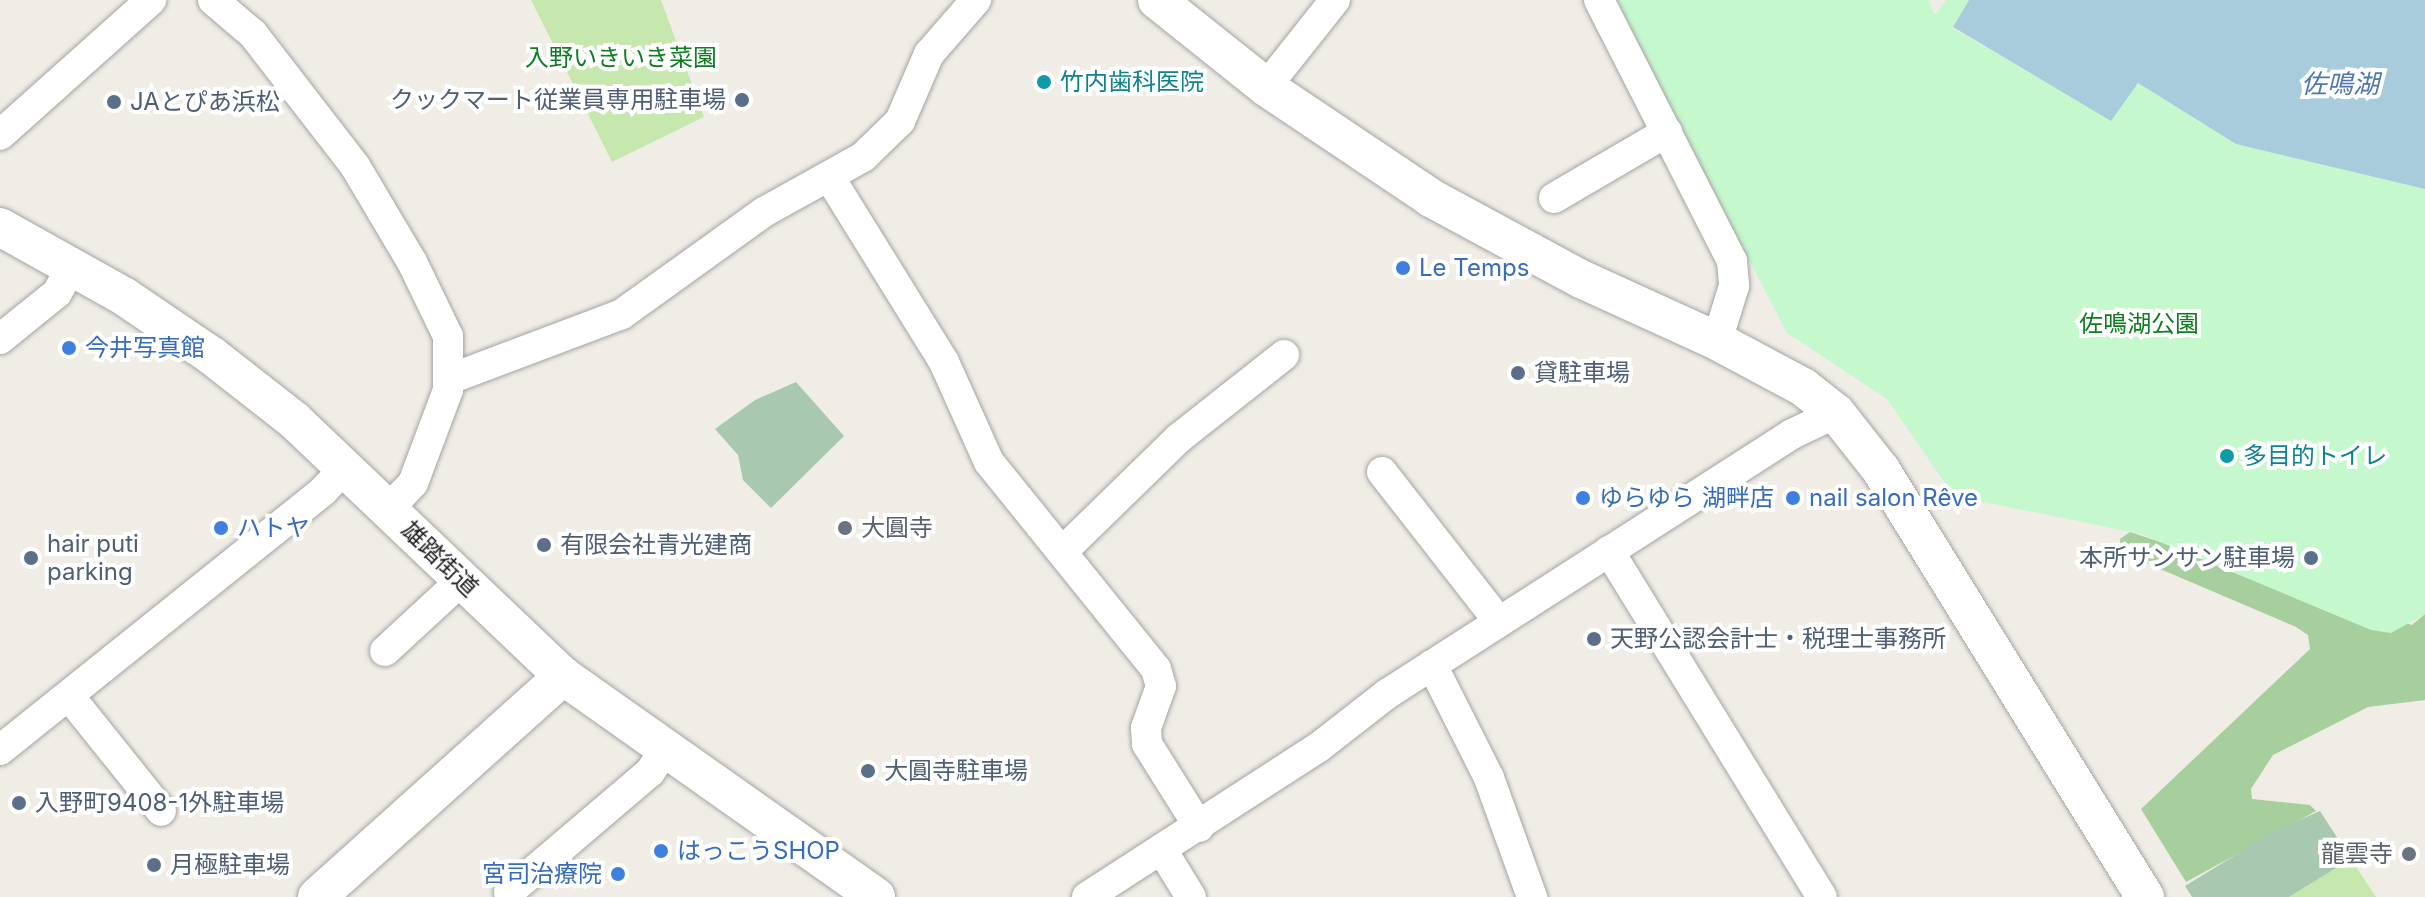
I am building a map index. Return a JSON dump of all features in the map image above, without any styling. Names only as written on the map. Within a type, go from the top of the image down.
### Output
[{"type":"street","points":[[3,126],[151,0]]},
{"type":"street","points":[[213,0],[253,34],[289,76],[384,213],[448,336],[450,379],[413,483],[389,509]]},
{"type":"street","points":[[450,379],[622,314],[764,212],[830,178],[884,141],[912,98],[929,54],[976,0]]},
{"type":"street","points":[[1157,0],[1266,87],[1383,168],[1480,226],[1717,341],[1803,387],[1836,413],[1881,470],[2145,897]]},
{"type":"street","points":[[1266,87],[1335,0]]},
{"type":"street","points":[[1599,0],[1732,261],[1734,286],[1717,341]]},
{"type":"street","points":[[1554,198],[1667,132]]},
{"type":"street","points":[[830,178],[944,362],[989,462],[1156,669],[1161,686],[1146,728],[1147,744],[1199,827]]},
{"type":"street","name":"雄踏街道","points":[[0,227],[72,266],[212,356],[345,468],[563,676],[666,748],[857,891]]},
{"type":"street","points":[[0,339],[57,293],[72,266]]},
{"type":"street","points":[[1062,552],[1179,438],[1284,355]]},
{"type":"street","points":[[1087,897],[1199,827],[1432,665],[1792,434],[1836,413]]},
{"type":"street","points":[[0,750],[345,468]]},
{"type":"street","points":[[1382,472],[1499,622]]},
{"type":"street","points":[[1609,551],[1822,897]]},
{"type":"street","points":[[385,651],[462,580]]},
{"type":"street","points":[[1432,665],[1489,778],[1532,897]]},
{"type":"street","points":[[317,897],[563,676]]},
{"type":"street","points":[[69,696],[161,811]]},
{"type":"street","points":[[509,892],[650,772],[666,748]]},
{"type":"street","points":[[1162,850],[1191,897]]},
{"type":"green space","name":"入野いきいき菜園","points":[[531,0],[661,0],[704,117],[612,162]]},
{"type":"green space","name":"佐鳴湖公園","points":[[1615,0],[1928,0],[1935,15],[1946,0],[1969,0],[1953,28],[2110,120],[2138,83],[2236,144],[2425,189],[2425,614],[2391,633],[2371,630],[2141,534],[1954,496],[1887,399],[1787,333]]},
{"type":"green space","points":[[796,382],[844,436],[771,508],[743,480],[738,455],[715,429],[755,400]]},
{"type":"green space","points":[[2130,532],[2412,625],[2425,614],[2425,700],[2368,707],[2273,755],[2251,789],[2252,799],[2310,805],[2316,811],[2186,882],[2141,809],[2310,649],[2308,635],[2296,627],[2132,557],[2121,550],[2120,539]]},
{"type":"green space","points":[[2320,811],[2351,859],[2289,897],[2192,897],[2185,886],[2276,830]]},
{"type":"green space","points":[[2351,859],[2376,897],[2289,897]]},
{"type":"water","name":"佐鳴湖","points":[[1969,0],[2425,0],[2425,189],[2236,144],[2138,83],[2111,121],[1953,27]]},
{"type":"place","name":"竹内歯科医院","points":[[1044,82]]},
{"type":"place","name":"クックマート従業員専用駐車場","points":[[742,100]]},
{"type":"place","name":"JAとぴあ浜松","points":[[114,102]]},
{"type":"place","name":"Le Temps","points":[[1403,268]]},
{"type":"place","name":"今井写真館","points":[[69,348]]},
{"type":"place","name":"貸駐車場","points":[[1518,373]]},
{"type":"place","name":"多目的トイレ","points":[[2227,456]]},
{"type":"place","name":"ゆらゆら 湖畔店","points":[[1583,498]]},
{"type":"place","name":"nail salon Rêve","points":[[1793,498]]},
{"type":"place","name":"ハトヤ","points":[[221,528]]},
{"type":"place","name":"大圓寺","points":[[845,528]]},
{"type":"place","name":"有限会社青光建商","points":[[544,545]]},
{"type":"place","name":"hair puti parking","points":[[31,558]]},
{"type":"place","name":"本所サンサン駐車場","points":[[2311,558]]},
{"type":"place","name":"天野公認会計士・税理士事務所","points":[[1594,639]]},
{"type":"place","name":"大圓寺駐車場","points":[[868,771]]},
{"type":"place","name":"入野町9408-1外駐車場","points":[[19,803]]},
{"type":"place","name":"はっこうSHOP","points":[[661,851]]},
{"type":"place","name":"龍雲寺","points":[[2409,854]]},
{"type":"place","name":"月極駐車場","points":[[154,865]]},
{"type":"place","name":"宮司治療院","points":[[618,874]]}]
